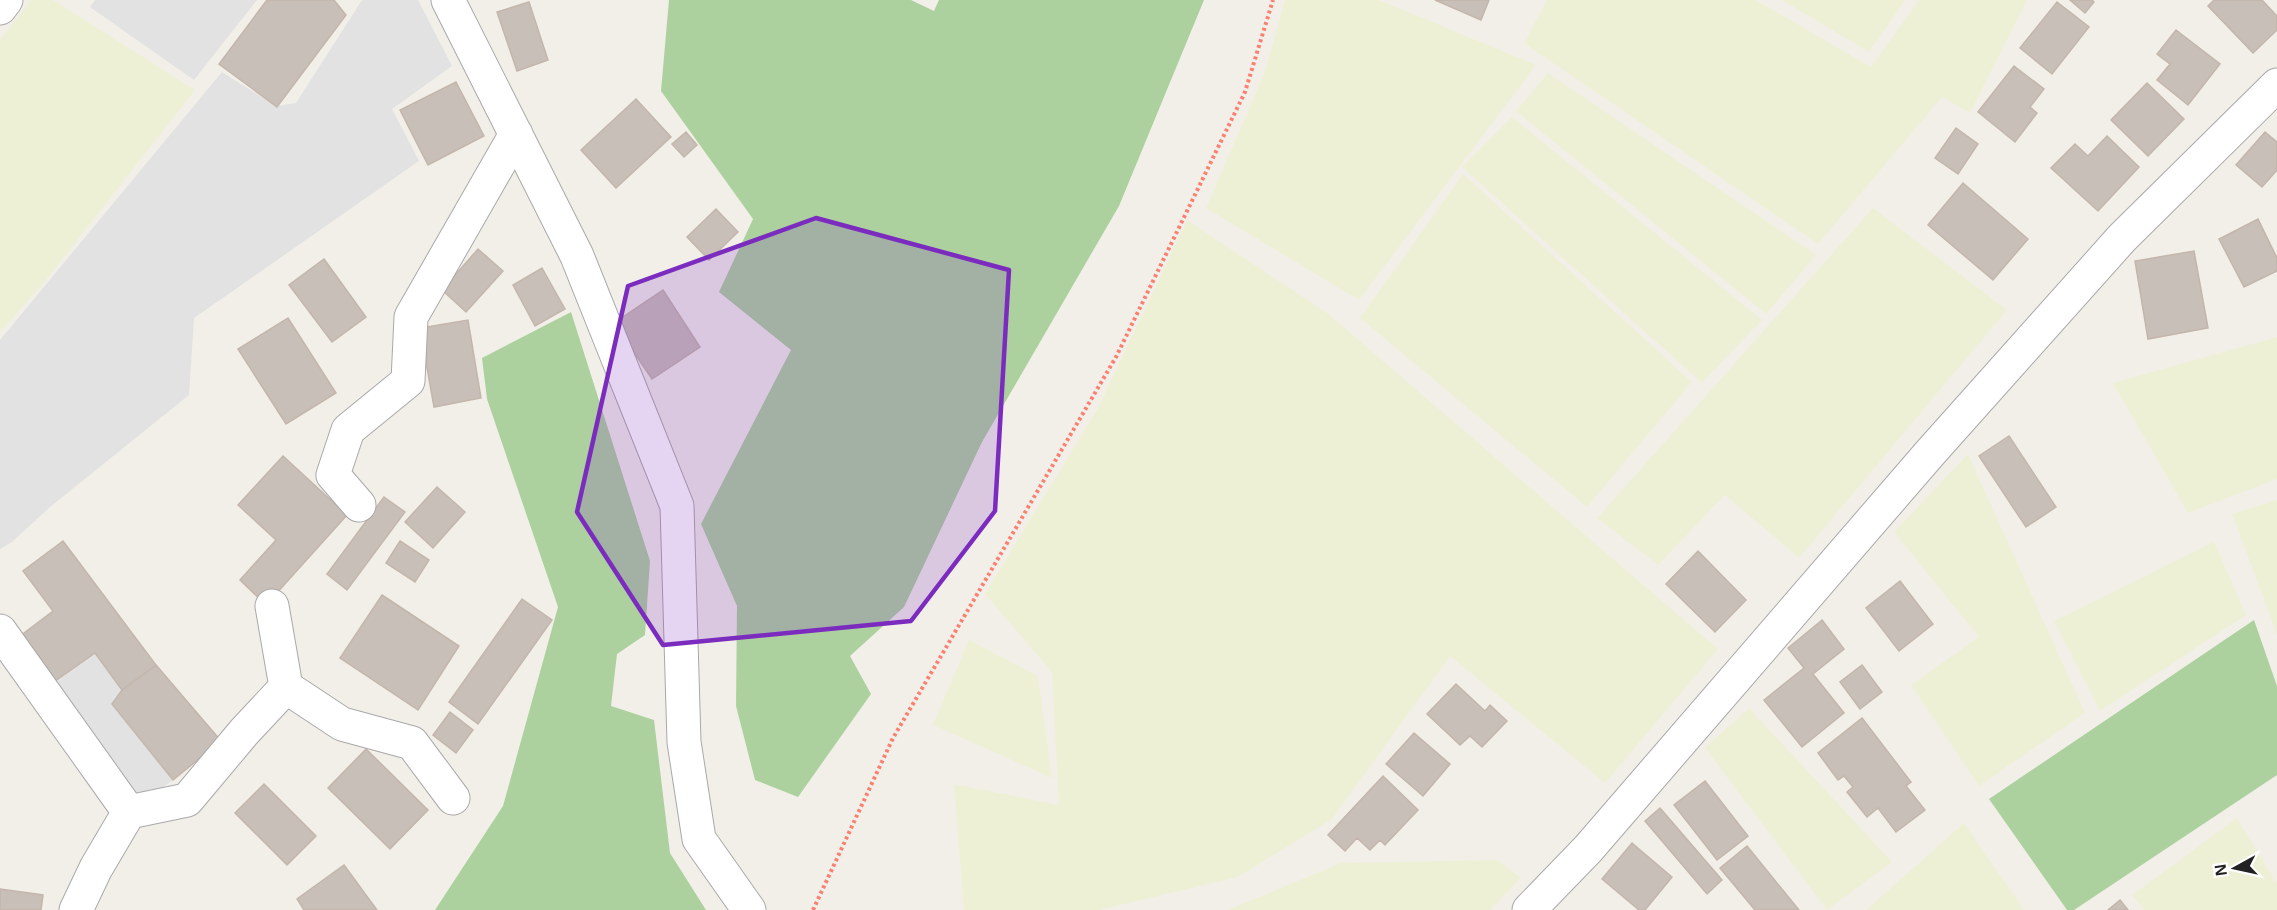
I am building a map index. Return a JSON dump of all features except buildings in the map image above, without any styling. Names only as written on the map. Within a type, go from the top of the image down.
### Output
[{"type":"street","points":[[0,8],[6,0]]},
{"type":"street","points":[[448,0],[577,256],[677,506],[684,742],[699,839],[749,910]]},
{"type":"street","points":[[1529,910],[1588,849],[1930,453],[2121,238],[2277,85]]},
{"type":"street","points":[[359,505],[333,475],[348,430],[408,381],[411,317],[516,134]]},
{"type":"street","points":[[272,606],[286,687],[342,724],[412,743],[453,798]]},
{"type":"street","points":[[0,632],[129,812]]},
{"type":"street","points":[[76,910],[96,868],[129,812],[187,800],[244,732],[286,687]]},
{"type":"path","points":[[813,910],[893,738],[1116,357],[1245,92],[1272,0]]},
{"type":"highlighted area","points":[[816,218],[1009,270],[995,511],[911,621],[663,645],[577,512],[628,286]]},
{"type":"green space","points":[[31,0],[53,0],[195,90],[42,285],[0,332],[0,40]]},
{"type":"green space","points":[[669,0],[911,0],[934,11],[939,0],[1204,0],[1119,206],[982,442],[904,607],[850,656],[871,694],[798,797],[755,780],[736,706],[737,606],[701,524],[791,350],[719,292],[753,219],[661,91]]},
{"type":"green space","points":[[1285,0],[1379,0],[1536,65],[1359,300],[1206,208],[1265,72]]},
{"type":"green space","points":[[1547,0],[1756,0],[1871,67],[1919,0],[2027,0],[1970,113],[1942,97],[1818,244],[1524,43]]},
{"type":"green space","points":[[1782,0],[1905,0],[1869,52]]},
{"type":"green space","points":[[1548,73],[1816,255],[1766,314],[1516,111]]},
{"type":"green space","points":[[1512,117],[1762,320],[1702,383],[1462,167]]},
{"type":"green space","points":[[1463,174],[1692,382],[1587,507],[1360,318]]},
{"type":"green space","points":[[1873,208],[2007,310],[1799,558],[1725,495],[1658,565],[1597,518]]},
{"type":"green space","points":[[1187,220],[1327,313],[1718,649],[1605,783],[1450,656],[1332,819],[1238,877],[1099,910],[964,910],[954,784],[1059,805],[1052,672],[985,594],[1098,408]]},
{"type":"green space","points":[[571,312],[650,561],[645,635],[617,654],[611,706],[654,720],[670,853],[706,910],[435,910],[503,806],[558,607],[487,399],[482,358]]},
{"type":"green space","points":[[2277,337],[2277,479],[2188,513],[2113,383]]},
{"type":"green space","points":[[1968,454],[2085,713],[1979,786],[1911,685],[1979,637],[1894,532]]},
{"type":"green space","points":[[2277,500],[2277,634],[2232,514]]},
{"type":"green space","points":[[2214,542],[2246,615],[2100,711],[2054,621]]},
{"type":"green space","points":[[2254,620],[2277,686],[2277,775],[2074,910],[2067,910],[1989,799]]},
{"type":"green space","points":[[969,640],[1038,676],[1052,778],[933,725]]},
{"type":"green space","points":[[1749,708],[1892,862],[1827,910],[1705,748]]},
{"type":"green space","points":[[2237,818],[2277,884],[2277,910],[2145,910],[2132,895]]},
{"type":"green space","points":[[1964,823],[2024,910],[1866,910]]},
{"type":"green space","points":[[1497,860],[1521,878],[1490,910],[1228,910],[1341,863]]},
{"type":"shaded area","points":[[95,0],[257,0],[194,80],[90,7]]},
{"type":"shaded area","points":[[362,0],[418,0],[452,66],[392,109],[419,161],[194,318],[189,395],[50,507],[12,542],[0,549],[0,340],[222,72],[276,106],[296,103]]},
{"type":"shaded area","points":[[95,653],[122,690],[112,705],[173,780],[129,812],[44,691]]}]
